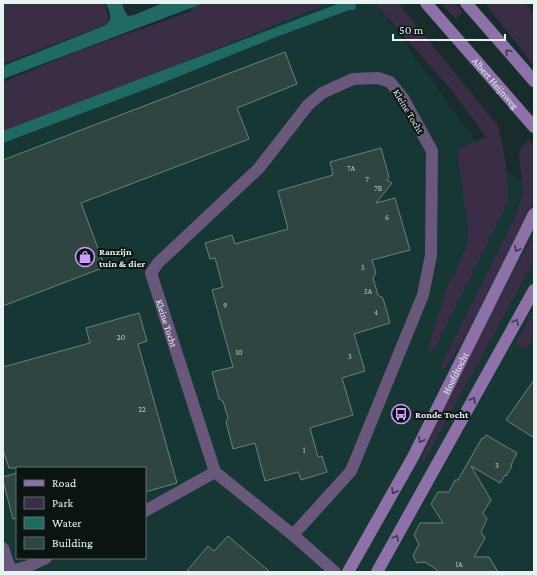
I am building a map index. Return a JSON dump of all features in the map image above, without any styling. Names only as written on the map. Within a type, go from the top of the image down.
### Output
[{"type":"main road","name":"Albert Heijnweg","points":[[426,3],[534,127]]},
{"type":"main road","points":[[466,3],[534,81]]},
{"type":"main road","name":"Hoofdtocht","points":[[348,572],[413,457],[534,214]]},
{"type":"main road","points":[[376,572],[534,290]]},
{"type":"street","name":"Kleine Tocht","points":[[215,472],[151,273],[158,263],[259,168],[308,105],[322,93],[353,79],[378,78],[390,82],[403,98],[432,151],[431,255],[423,295],[351,471],[293,535]]},
{"type":"street","points":[[146,510],[215,472],[336,572]]},
{"type":"street","points":[[3,548],[10,572],[29,566],[44,559]]},
{"type":"shaded area","points":[[298,3],[376,3],[489,160],[534,189],[534,572],[3,572],[3,129]]},
{"type":"green space","points":[[3,3],[104,3],[110,23],[3,64]]},
{"type":"green space","points":[[190,3],[329,3],[3,135],[3,82],[76,52],[192,11]]},
{"type":"green space","points":[[375,3],[398,3],[498,126],[504,154],[507,173],[508,202],[433,352],[427,351],[448,285],[457,269],[468,242],[467,222],[457,149],[486,137],[453,92]]},
{"type":"green space","points":[[441,3],[455,3],[462,12],[456,19]]},
{"type":"green space","points":[[485,3],[525,3],[534,15],[534,66]]},
{"type":"green space","points":[[529,139],[534,147],[534,201],[466,336],[444,370],[440,368],[517,214],[523,191],[519,155],[520,150]]},
{"type":"green space","points":[[534,232],[534,261],[424,461],[422,458],[440,413]]},
{"type":"green space","points":[[534,309],[534,337],[526,349],[515,345]]},
{"type":"water","points":[[106,3],[122,3],[128,16],[163,3],[204,3],[3,79],[3,66],[106,25],[110,21],[110,13]]},
{"type":"water","points":[[340,3],[354,3],[356,4],[355,10],[349,10],[276,37],[165,82],[3,143],[3,131]]},
{"type":"building","points":[[285,52],[297,84],[237,108],[249,139],[81,203],[105,267],[3,306],[3,160]]},
{"type":"building","points":[[381,148],[389,177],[387,180],[392,183],[376,203],[395,198],[410,250],[372,260],[376,273],[373,278],[378,295],[383,298],[390,323],[354,334],[365,371],[342,378],[353,415],[310,428],[318,457],[322,456],[327,472],[301,480],[298,472],[265,481],[255,443],[233,449],[226,422],[228,418],[223,401],[219,399],[212,372],[233,367],[212,290],[223,287],[215,258],[210,259],[205,243],[232,235],[235,244],[288,229],[278,191],[333,175],[330,162]]},
{"type":"building","points":[[139,313],[147,341],[138,344],[177,483],[146,492],[146,467],[9,468],[3,450],[3,367],[90,343],[86,328]]},
{"type":"building","points":[[534,380],[534,438],[506,420]]},
{"type":"building","points":[[486,435],[517,453],[511,465],[512,466],[500,483],[471,466],[491,500],[483,513],[487,519],[481,532],[485,538],[474,557],[489,557],[498,572],[438,572],[425,562],[417,563],[413,556],[419,544],[414,535],[420,523],[443,523],[431,504],[438,492],[449,492],[455,480],[458,480],[482,438]]},
{"type":"building","points":[[16,473],[16,518],[13,519],[3,477]]},
{"type":"building","points":[[228,536],[270,572],[186,572],[208,546],[214,551]]},
{"type":"place","name":"Ranzijn tuin & dier","points":[[85,257]]},
{"type":"place","name":"Ronde Tocht","points":[[401,414]]}]
